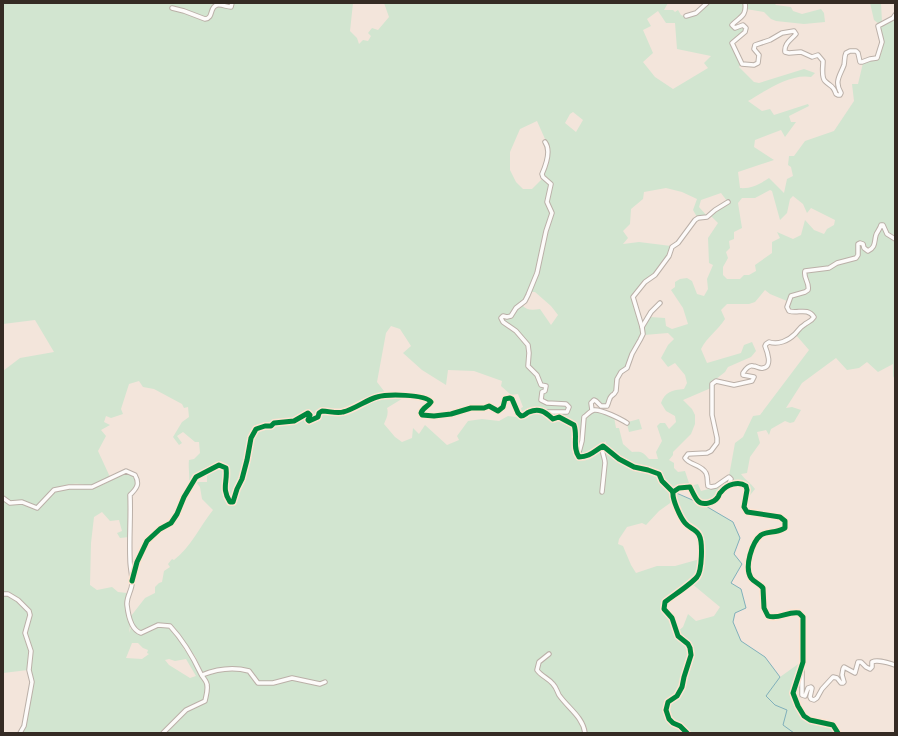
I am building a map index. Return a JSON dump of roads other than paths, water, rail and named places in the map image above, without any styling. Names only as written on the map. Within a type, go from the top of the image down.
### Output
[{"type":"street","points":[[172,8],[205,19],[210,16],[215,5],[218,4],[230,7],[232,3]]},
{"type":"street","points":[[686,16],[696,12],[707,3]]},
{"type":"street","points":[[745,3],[745,9],[742,17],[732,25],[735,28],[743,25],[746,28],[745,32],[732,43],[742,64],[754,65],[758,63],[759,55],[754,49],[755,45],[770,40],[782,33],[795,32],[795,35],[787,42],[785,48],[786,52],[801,52],[812,57],[818,55],[823,61],[823,77],[826,82],[834,87],[836,94],[838,95],[840,95],[840,92],[837,82],[838,76],[844,65],[846,53],[856,51],[860,62],[877,58],[882,42],[878,26],[893,18],[895,15]]},
{"type":"street","points":[[132,581],[136,562],[147,541],[160,529],[171,523],[196,477],[219,465],[226,468],[227,472],[224,487],[225,495],[230,502],[233,502],[246,467],[251,438],[258,428],[271,426],[274,423],[294,422],[308,413],[310,415],[309,421],[318,417],[322,411],[342,412],[377,397],[388,396],[419,396],[428,398],[431,402],[428,406],[423,408],[421,413],[422,415],[427,416],[452,414],[471,408],[484,408],[489,406],[498,411],[503,407],[505,399],[510,398],[521,416],[525,416],[528,412],[537,410],[546,412],[567,412],[569,407],[566,404],[547,403],[541,400],[542,392],[545,391],[546,386],[541,384],[537,375],[528,366],[528,345],[516,331],[503,322],[501,318],[503,316],[511,316],[516,308],[525,301],[537,273],[546,231],[552,213],[547,202],[551,184],[543,178],[542,174],[548,151],[545,142]]},
{"type":"street","points":[[592,410],[592,401],[596,401],[600,406],[607,406],[609,398],[616,391],[617,379],[621,372],[627,368],[632,354],[643,334],[634,300],[636,293],[645,282],[655,276],[669,256],[672,247],[678,243],[695,220],[698,218],[708,217],[715,210],[728,202]]},
{"type":"street","points":[[728,486],[731,478],[729,477],[716,486],[708,486],[705,472],[696,464],[688,462],[685,458],[688,454],[707,453],[711,451],[716,444],[717,438],[712,415],[712,384],[716,382],[734,385],[752,381],[754,377],[746,377],[743,373],[748,367],[753,365],[761,368],[765,368],[767,366],[769,363],[765,346],[766,344],[769,342],[782,342],[790,339],[803,325],[812,320],[814,317],[806,311],[793,312],[788,310],[787,307],[791,296],[808,290],[809,287],[804,274],[805,271],[829,268],[837,263],[856,258],[858,255],[858,244],[860,243],[863,244],[864,248],[868,250],[872,249],[876,234],[881,225],[885,227],[887,234],[895,238]]},
{"type":"street","points":[[642,327],[651,312],[660,303]]},
{"type":"street","points":[[578,456],[582,441],[584,417],[592,410],[597,410],[621,418],[627,423]]},
{"type":"street","points":[[546,412],[553,419],[559,417],[574,425],[576,432],[575,450],[578,456]]},
{"type":"street","points":[[578,456],[588,456],[596,452],[602,446]]},
{"type":"street","points":[[602,446],[619,459],[634,467],[659,474],[662,481],[672,492],[672,496],[685,523],[700,536],[701,566],[697,577],[665,602],[664,606],[664,609],[672,618],[678,636],[688,644],[690,648],[691,655],[682,687],[676,696],[668,702],[666,710],[666,714],[669,719],[673,723],[680,726],[687,733]]},
{"type":"street","points":[[602,446],[601,452],[605,463],[602,492]]},
{"type":"street","points":[[3,498],[10,503],[22,502],[37,508],[50,494],[61,488],[92,487],[126,471],[135,475],[138,480],[138,486],[130,495],[130,560],[132,587],[127,596],[127,603],[133,626],[139,633],[158,625],[170,626],[179,635],[186,648],[194,658],[207,683],[207,694],[205,701],[186,710],[163,733]]},
{"type":"street","points":[[672,492],[679,488],[690,487],[698,501],[709,503],[718,498],[721,492],[728,486],[743,483],[747,490],[744,507],[747,512],[780,517],[785,521],[785,528],[782,530],[764,534],[759,538],[750,554],[748,568],[751,578],[763,588],[764,608],[768,616],[778,617],[793,612],[802,614],[802,695],[806,696],[808,688],[811,687],[810,697],[814,700],[833,677],[837,678],[841,683],[843,683],[842,675],[844,667],[855,673],[858,662],[861,662],[870,669],[872,667],[872,662],[875,660],[895,665]]},
{"type":"street","points":[[3,594],[8,594],[18,600],[29,611],[30,615],[25,633],[31,651],[29,670],[32,682],[24,726],[20,733]]},
{"type":"street","points":[[549,654],[539,662],[537,670],[540,674],[552,682],[559,695],[580,720],[584,727],[585,733]]},
{"type":"street","points":[[803,662],[794,693],[798,706],[804,716],[810,720],[833,725],[837,729],[838,733]]},
{"type":"street","points":[[202,675],[212,671],[224,669],[250,671],[260,683],[273,683],[292,678],[320,684],[325,682]]},
{"type":"waterway","points":[[674,492],[697,502]]},
{"type":"waterway","points":[[704,505],[733,522],[740,538],[734,554],[742,564],[731,583],[741,589],[746,608],[735,613],[733,622],[741,641],[765,657],[780,677],[766,696],[775,705],[787,710],[783,725],[794,733]]}]
